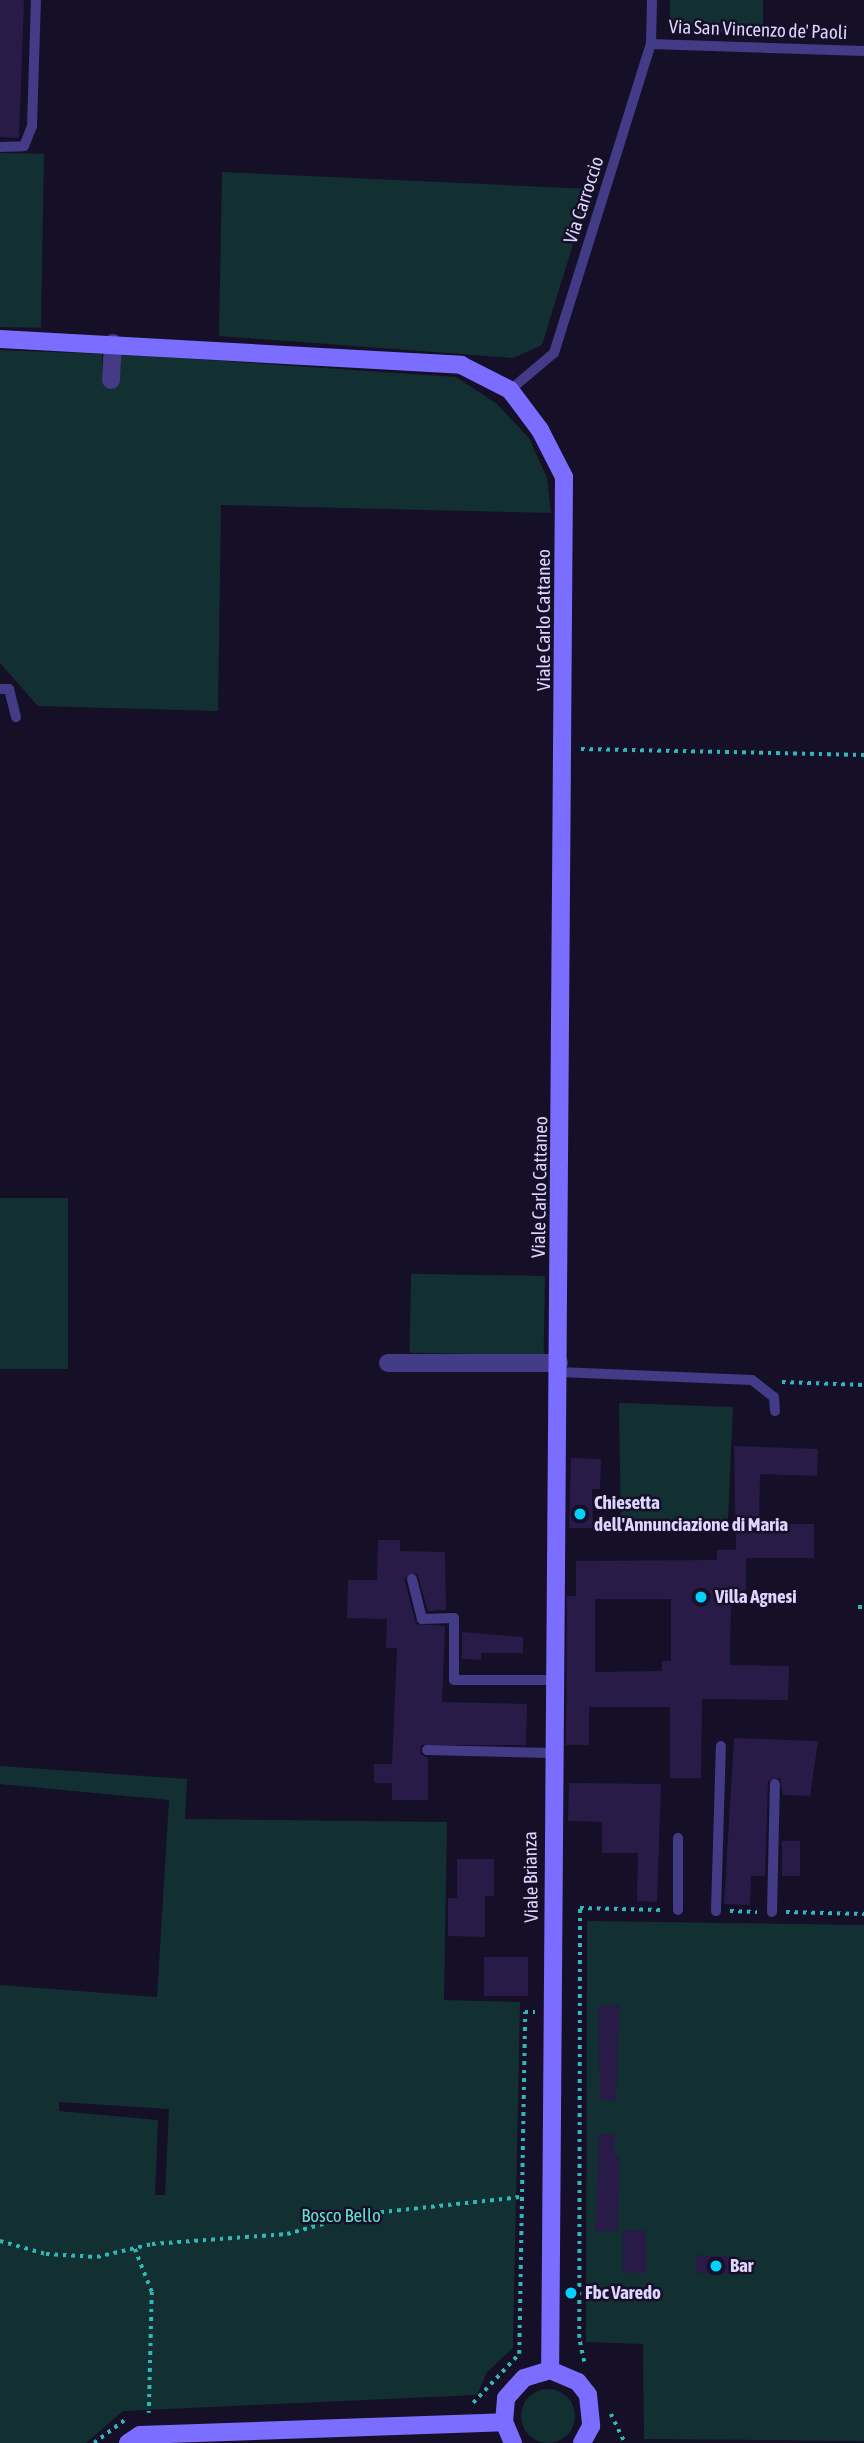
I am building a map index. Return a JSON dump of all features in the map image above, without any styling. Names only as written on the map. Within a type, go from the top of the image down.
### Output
[{"type":"street","name":"Viale Carlo Cattaneo","points":[[0,339],[113,343],[461,365],[510,390],[540,429],[564,477],[565,749],[559,1373]]},
{"type":"street","points":[[111,380],[113,343]]},
{"type":"street","points":[[388,1363],[559,1373]]},
{"type":"street","name":"Viale Brianza","points":[[550,2371],[551,1680],[559,1373]]},
{"type":"street","points":[[513,2443],[504,2422],[513,2386],[536,2372],[550,2371],[578,2382],[588,2395],[591,2426],[585,2442]]},
{"type":"street","points":[[128,2443],[140,2435],[504,2422]]},
{"type":"lane","points":[[0,147],[24,146],[32,126],[36,0]]},
{"type":"lane","name":"Via Carroccio","points":[[510,390],[554,353],[651,44],[652,0]]},
{"type":"lane","name":"Via San Vincenzo de' Paoli","points":[[651,44],[864,51]]},
{"type":"lane","points":[[0,689],[9,689],[16,717]]},
{"type":"lane","points":[[559,1373],[752,1380],[774,1397],[775,1411]]},
{"type":"lane","points":[[412,1579],[422,1619],[454,1618],[454,1681],[551,1680]]},
{"type":"lane","points":[[716,1911],[721,1746]]},
{"type":"lane","points":[[427,1751],[551,1753]]},
{"type":"lane","points":[[772,1912],[775,1784]]},
{"type":"lane","points":[[678,1839],[678,1910]]},
{"type":"path","points":[[565,749],[864,755]]},
{"type":"path","points":[[752,1380],[864,1385]]},
{"type":"path","points":[[579,2338],[580,1908]]},
{"type":"path","points":[[471,2405],[519,2354],[525,2012],[537,2012],[537,1998]]},
{"type":"path","points":[[0,2241],[46,2254],[97,2257],[135,2249],[276,2236],[355,2215],[522,2197]]},
{"type":"path","points":[[135,2249],[152,2292],[149,2413]]},
{"type":"green space","points":[[670,0],[763,0],[763,32],[670,32]]},
{"type":"green space","points":[[0,153],[44,154],[41,328],[0,327]]},
{"type":"green space","points":[[222,172],[590,189],[542,345],[513,358],[219,336]]},
{"type":"green space","points":[[0,350],[102,354],[102,380],[120,380],[121,354],[456,377],[497,404],[529,438],[547,478],[551,513],[221,505],[218,711],[38,706],[0,663]]},
{"type":"green space","points":[[0,1198],[68,1198],[68,1369],[0,1369]]},
{"type":"green space","points":[[411,1274],[545,1276],[544,1355],[410,1353]]},
{"type":"green space","points":[[619,1403],[733,1407],[728,1519],[715,1533],[621,1532]]},
{"type":"green space","name":"Bosco Bello","points":[[0,1766],[187,1779],[185,1819],[447,1822],[444,2000],[520,2002],[513,2348],[487,2372],[477,2395],[123,2411],[86,2443],[0,2443],[0,1985],[157,1997],[169,1800],[0,1784]],"holes":[[[59,2102],[169,2109],[165,2195],[155,2195],[158,2120],[59,2111]]]},
{"type":"green space","points":[[587,1921],[864,1925],[864,2441],[644,2439],[643,2344],[586,2342]]},
{"type":"green space","points":[[548,2389],[567,2397],[575,2416],[567,2435],[548,2443],[529,2435],[521,2416],[529,2397]]},
{"type":"building","points":[[0,0],[24,0],[19,138],[0,137]]},
{"type":"building","points":[[734,1446],[818,1449],[817,1476],[760,1474],[759,1524],[814,1524],[814,1558],[746,1558],[746,1594],[731,1594],[730,1665],[789,1666],[788,1700],[702,1699],[701,1778],[670,1778],[670,1707],[589,1707],[589,1745],[566,1745],[567,1596],[576,1596],[576,1561],[717,1560],[717,1550],[736,1550]],"holes":[[[595,1599],[671,1599],[671,1661],[662,1661],[662,1671],[595,1672]]]},
{"type":"building","points":[[571,1458],[601,1459],[600,1489],[592,1489],[593,1528],[569,1528]]},
{"type":"building","points":[[378,1540],[400,1540],[400,1551],[445,1552],[446,1610],[428,1611],[417,1573],[404,1578],[416,1624],[445,1626],[442,1702],[527,1704],[526,1745],[421,1745],[420,1754],[428,1758],[428,1800],[392,1800],[392,1783],[374,1783],[374,1764],[392,1764],[397,1648],[386,1648],[387,1619],[347,1618],[348,1580],[377,1580]]},
{"type":"building","points":[[462,1632],[523,1637],[523,1653],[481,1653],[481,1660],[462,1659]]},
{"type":"building","points":[[734,1738],[818,1741],[810,1796],[783,1795],[780,1778],[768,1781],[765,1876],[751,1876],[750,1905],[724,1904]]},
{"type":"building","points":[[569,1783],[661,1784],[657,1902],[637,1901],[638,1853],[602,1853],[602,1822],[568,1821]]},
{"type":"building","points":[[782,1841],[800,1841],[800,1876],[782,1876]]},
{"type":"building","points":[[457,1859],[494,1859],[494,1896],[485,1896],[485,1937],[448,1936],[448,1898],[457,1898]]},
{"type":"building","points":[[484,1957],[528,1957],[528,1996],[484,1996]]},
{"type":"building","points":[[598,2005],[620,2005],[616,2101],[600,2100]]},
{"type":"building","points":[[599,2134],[615,2134],[615,2157],[620,2157],[618,2231],[595,2231]]},
{"type":"building","points":[[623,2230],[646,2230],[646,2273],[623,2273]]},
{"type":"building","points":[[696,2255],[730,2256],[729,2274],[695,2273]]},
{"type":"place","name":"Chiesetta dell'Annunciazione di Maria","points":[[580,1514]]},
{"type":"place","name":"Villa Agnesi","points":[[701,1597]]},
{"type":"place","name":"Bar","points":[[716,2266]]},
{"type":"place","name":"Fbc Varedo","points":[[571,2293]]}]
